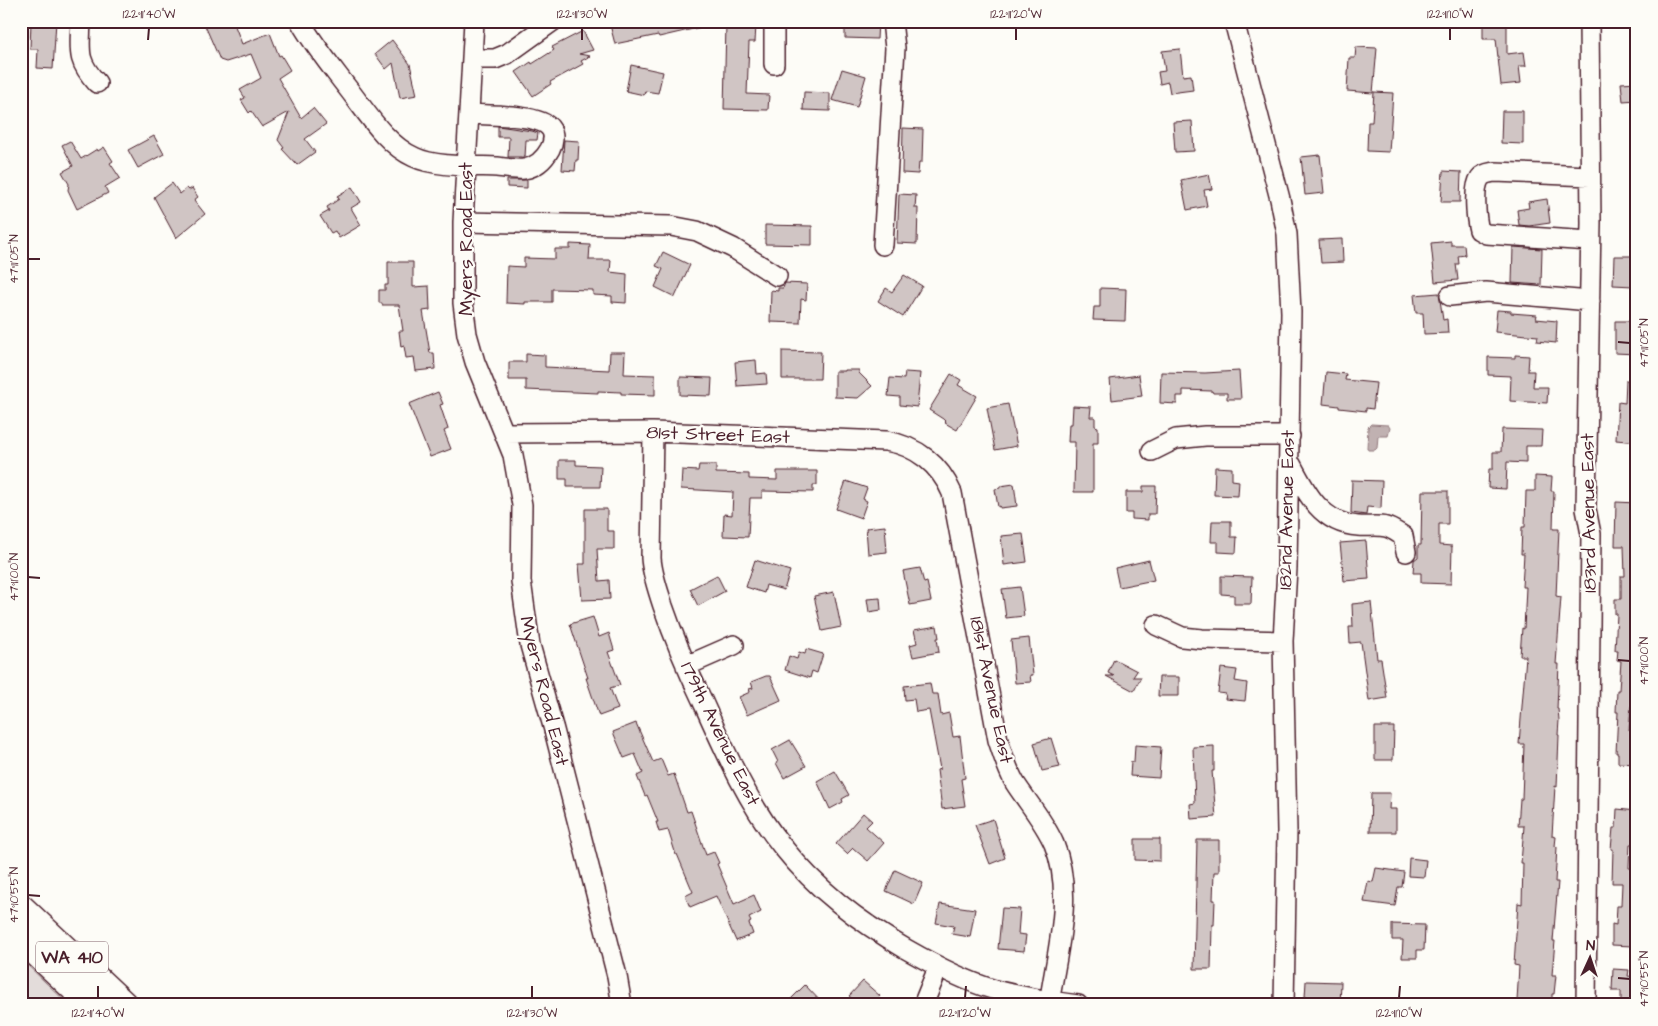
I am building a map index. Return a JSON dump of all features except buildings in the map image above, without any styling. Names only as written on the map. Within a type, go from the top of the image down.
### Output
[{"type":"highway","name":"WA 410","points":[[21,909],[123,1005]]},
{"type":"highway","name":"WA 410","points":[[21,937],[93,1005]]},
{"type":"street","points":[[81,21],[81,61],[97,83]]},
{"type":"street","points":[[300,21],[310,38],[381,131],[400,149],[422,160],[524,169],[538,164],[547,155],[552,145],[552,130],[548,124],[540,121],[516,117],[469,114]]},
{"type":"street","name":"Myers Road East","points":[[474,21],[464,222],[464,303],[467,334],[475,362],[513,455],[522,504],[521,580],[530,645],[554,730],[617,976],[622,1005]]},
{"type":"street","points":[[472,59],[495,59],[506,54],[553,21]]},
{"type":"street","points":[[774,21],[774,64]]},
{"type":"street","points":[[883,245],[895,48],[892,21]]},
{"type":"street","name":"182nd Avenue East","points":[[1234,21],[1280,198],[1287,234],[1291,312],[1290,436],[1283,641],[1287,831],[1284,1005]]},
{"type":"street","name":"183rd Avenue East","points":[[1586,1005],[1591,534],[1586,510],[1590,301],[1589,21]]},
{"type":"street","points":[[1590,176],[1495,172],[1485,174],[1480,178],[1477,188],[1476,218],[1480,230],[1486,234],[1590,241]]},
{"type":"street","points":[[464,222],[671,226],[697,231],[733,248],[777,276]]},
{"type":"street","points":[[1450,296],[1486,292],[1590,301]]},
{"type":"street","name":"81st Street East","points":[[504,433],[653,432],[886,441],[906,447],[928,459]]},
{"type":"street","name":"179th Avenue East","points":[[653,432],[652,568],[676,644],[731,764],[760,815],[781,846],[822,890],[846,911],[876,932],[938,968],[979,985],[1012,994],[1049,1003],[1078,1005]]},
{"type":"street","points":[[1152,451],[1176,438],[1290,436]]},
{"type":"street","name":"181st Avenue East","points":[[928,459],[946,480],[952,493],[998,740],[1008,770],[1048,832],[1060,862],[1064,884],[1063,904],[1057,962],[1049,1003]]},
{"type":"street","points":[[1289,460],[1305,491],[1321,511],[1337,522],[1356,526],[1386,527],[1403,536],[1406,552]]},
{"type":"street","points":[[1156,625],[1182,637],[1283,641]]},
{"type":"street","points":[[686,666],[734,645]]},
{"type":"street","points":[[922,1005],[938,968]]},
{"type":"shaded area","points":[[1371,424],[1388,425],[1390,428],[1388,436],[1378,436],[1377,448],[1375,450],[1368,450],[1367,448],[1368,427]]},
{"type":"shaded area","points":[[21,959],[69,1005],[21,1005]]}]
